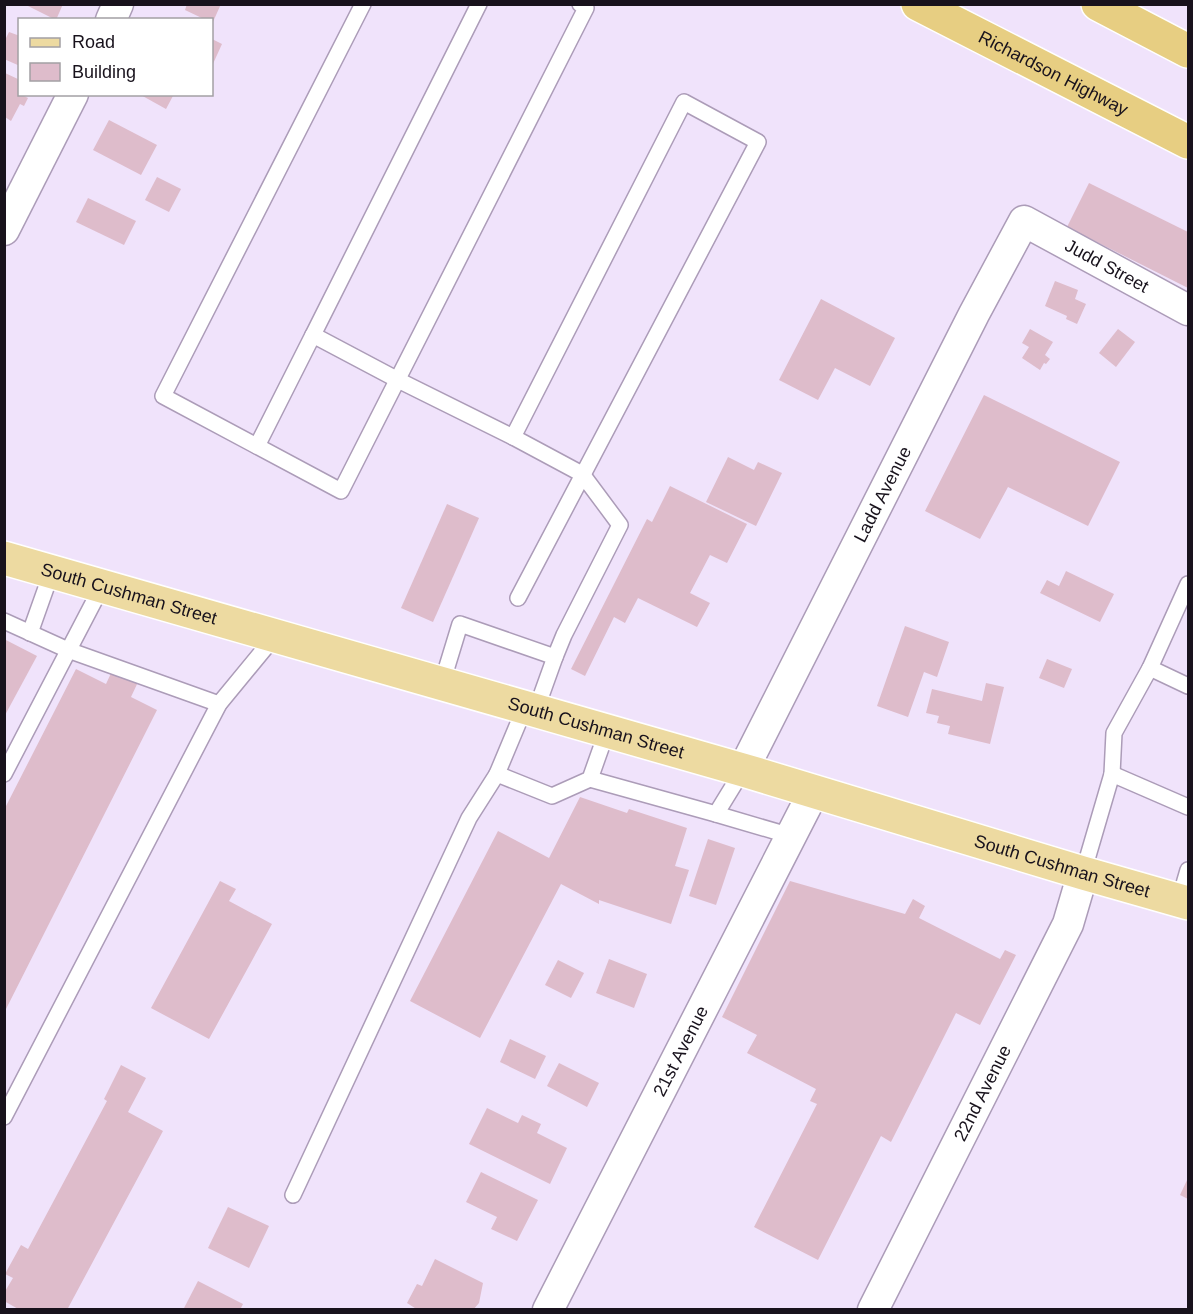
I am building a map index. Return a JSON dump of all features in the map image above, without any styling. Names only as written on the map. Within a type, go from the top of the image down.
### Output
[{"type":"highway","name":"Richardson Highway","points":[[918,4],[1188,142]]},
{"type":"highway","points":[[1098,4],[1188,51]]},
{"type":"highway","points":[[1130,21],[1188,42]]},
{"type":"highway","points":[[1107,100],[1188,151]]},
{"type":"main road","name":"South Cushman Street","points":[[4,558],[743,770],[1184,902]]},
{"type":"street","points":[[112,18],[118,4]]},
{"type":"street","points":[[4,230],[72,96]]},
{"type":"street","name":"Judd Street","points":[[1024,221],[1188,310]]},
{"type":"street","name":"Ladd Avenue","points":[[743,770],[968,325],[1024,221]]},
{"type":"street","name":"21st Avenue","points":[[548,1310],[814,791]]},
{"type":"street","name":"22nd Avenue","points":[[873,1310],[1068,924],[1083,873]]},
{"type":"lane","points":[[363,4],[163,396],[341,490],[586,8],[580,4]]},
{"type":"lane","points":[[256,446],[479,4]]},
{"type":"lane","points":[[513,437],[684,102],[758,142],[518,598]]},
{"type":"lane","points":[[293,1195],[469,818],[497,774],[620,525],[582,474],[313,335]]},
{"type":"lane","points":[[30,633],[52,571]]},
{"type":"lane","points":[[1083,873],[1112,774],[1114,733],[1150,668],[1188,584]]},
{"type":"lane","points":[[6,769],[102,586]]},
{"type":"lane","points":[[4,621],[68,650],[219,704]]},
{"type":"lane","points":[[442,684],[460,624],[555,657]]},
{"type":"lane","points":[[4,1117],[219,704],[276,636]]},
{"type":"lane","points":[[1150,668],[1188,686]]},
{"type":"lane","points":[[590,779],[607,731]]},
{"type":"lane","points":[[717,814],[743,770]]},
{"type":"lane","points":[[497,774],[552,796],[590,779],[791,836]]},
{"type":"lane","points":[[1112,774],[1188,807]]},
{"type":"lane","points":[[1184,902],[1188,870]]},
{"type":"building","points":[[24,4],[63,4],[57,18],[52,18]]},
{"type":"building","points":[[187,4],[221,4],[213,22],[213,18],[202,18],[185,10]]},
{"type":"building","points":[[9,32],[18,35],[18,65],[4,59],[4,42]]},
{"type":"building","points":[[213,40],[222,44],[213,64]]},
{"type":"building","points":[[5,73],[18,79],[18,96],[28,98],[24,106],[20,104],[11,121],[5,117]]},
{"type":"building","points":[[143,96],[173,96],[166,109]]},
{"type":"building","points":[[109,120],[157,145],[141,175],[93,150]]},
{"type":"building","points":[[157,177],[181,189],[169,212],[145,200]]},
{"type":"building","points":[[1089,183],[1188,232],[1188,288],[1067,227]]},
{"type":"building","points":[[88,198],[136,221],[124,245],[76,222]]},
{"type":"building","points":[[1055,281],[1078,290],[1075,299],[1086,304],[1077,324],[1066,319],[1067,316],[1045,306]]},
{"type":"building","points":[[821,299],[895,338],[870,386],[835,368],[818,400],[779,380]]},
{"type":"building","points":[[1030,329],[1053,342],[1045,355],[1050,359],[1040,370],[1022,358],[1029,347],[1022,343]]},
{"type":"building","points":[[1118,329],[1135,342],[1116,367],[1099,353]]},
{"type":"building","points":[[984,395],[1120,462],[1088,526],[1008,487],[980,539],[925,511]]},
{"type":"building","points":[[728,457],[754,470],[758,462],[782,473],[756,526],[706,502]]},
{"type":"building","points":[[670,486],[747,524],[727,563],[710,555],[690,593],[710,603],[697,627],[638,598],[625,623],[614,617],[585,676],[571,669],[647,519],[652,522]]},
{"type":"building","points":[[447,504],[479,518],[433,622],[401,608]]},
{"type":"building","points":[[1066,571],[1114,594],[1100,622],[1040,593],[1047,580],[1059,586]]},
{"type":"building","points":[[905,626],[949,642],[937,677],[924,672],[908,717],[877,706]]},
{"type":"building","points":[[4,639],[37,656],[4,717]]},
{"type":"building","points":[[1047,659],[1072,669],[1064,688],[1039,678]]},
{"type":"building","points":[[76,669],[106,684],[113,669],[138,682],[131,697],[157,710],[4,1013],[4,810]]},
{"type":"building","points":[[986,683],[1004,687],[990,744],[948,734],[950,726],[937,723],[939,716],[926,713],[932,689],[982,701]]},
{"type":"building","points":[[580,797],[627,813],[629,809],[687,828],[675,866],[689,870],[671,924],[599,900],[599,904],[561,884],[480,1038],[410,1001],[498,831],[549,858]]},
{"type":"building","points":[[708,839],[735,848],[716,905],[689,896]]},
{"type":"building","points":[[220,881],[236,889],[229,901],[272,924],[209,1039],[151,1008]]},
{"type":"building","points":[[790,881],[905,914],[913,899],[925,906],[919,918],[1000,959],[1005,950],[1016,955],[980,1025],[956,1013],[891,1142],[881,1136],[818,1260],[754,1227],[817,1104],[810,1101],[816,1089],[747,1053],[757,1035],[722,1017]]},
{"type":"building","points":[[609,959],[647,974],[634,1008],[596,993]]},
{"type":"building","points":[[558,960],[584,973],[571,998],[545,985]]},
{"type":"building","points":[[510,1039],[546,1056],[535,1079],[500,1062]]},
{"type":"building","points":[[559,1063],[599,1083],[587,1107],[547,1086]]},
{"type":"building","points":[[121,1065],[146,1078],[128,1112],[163,1131],[67,1310],[20,1310],[4,1301],[4,1293],[13,1278],[5,1274],[21,1245],[28,1249],[107,1101],[104,1099]]},
{"type":"building","points":[[487,1108],[518,1123],[522,1115],[541,1124],[537,1133],[567,1148],[550,1184],[469,1144]]},
{"type":"building","points":[[481,1172],[538,1200],[517,1241],[491,1229],[497,1217],[466,1202]]},
{"type":"building","points":[[1188,1178],[1188,1199],[1180,1195]]},
{"type":"building","points":[[228,1207],[269,1226],[249,1268],[208,1248]]},
{"type":"building","points":[[435,1259],[483,1283],[479,1303],[473,1310],[445,1308],[443,1310],[418,1310],[407,1303],[417,1284],[422,1286]]},
{"type":"building","points":[[198,1281],[243,1304],[240,1310],[183,1310]]}]
